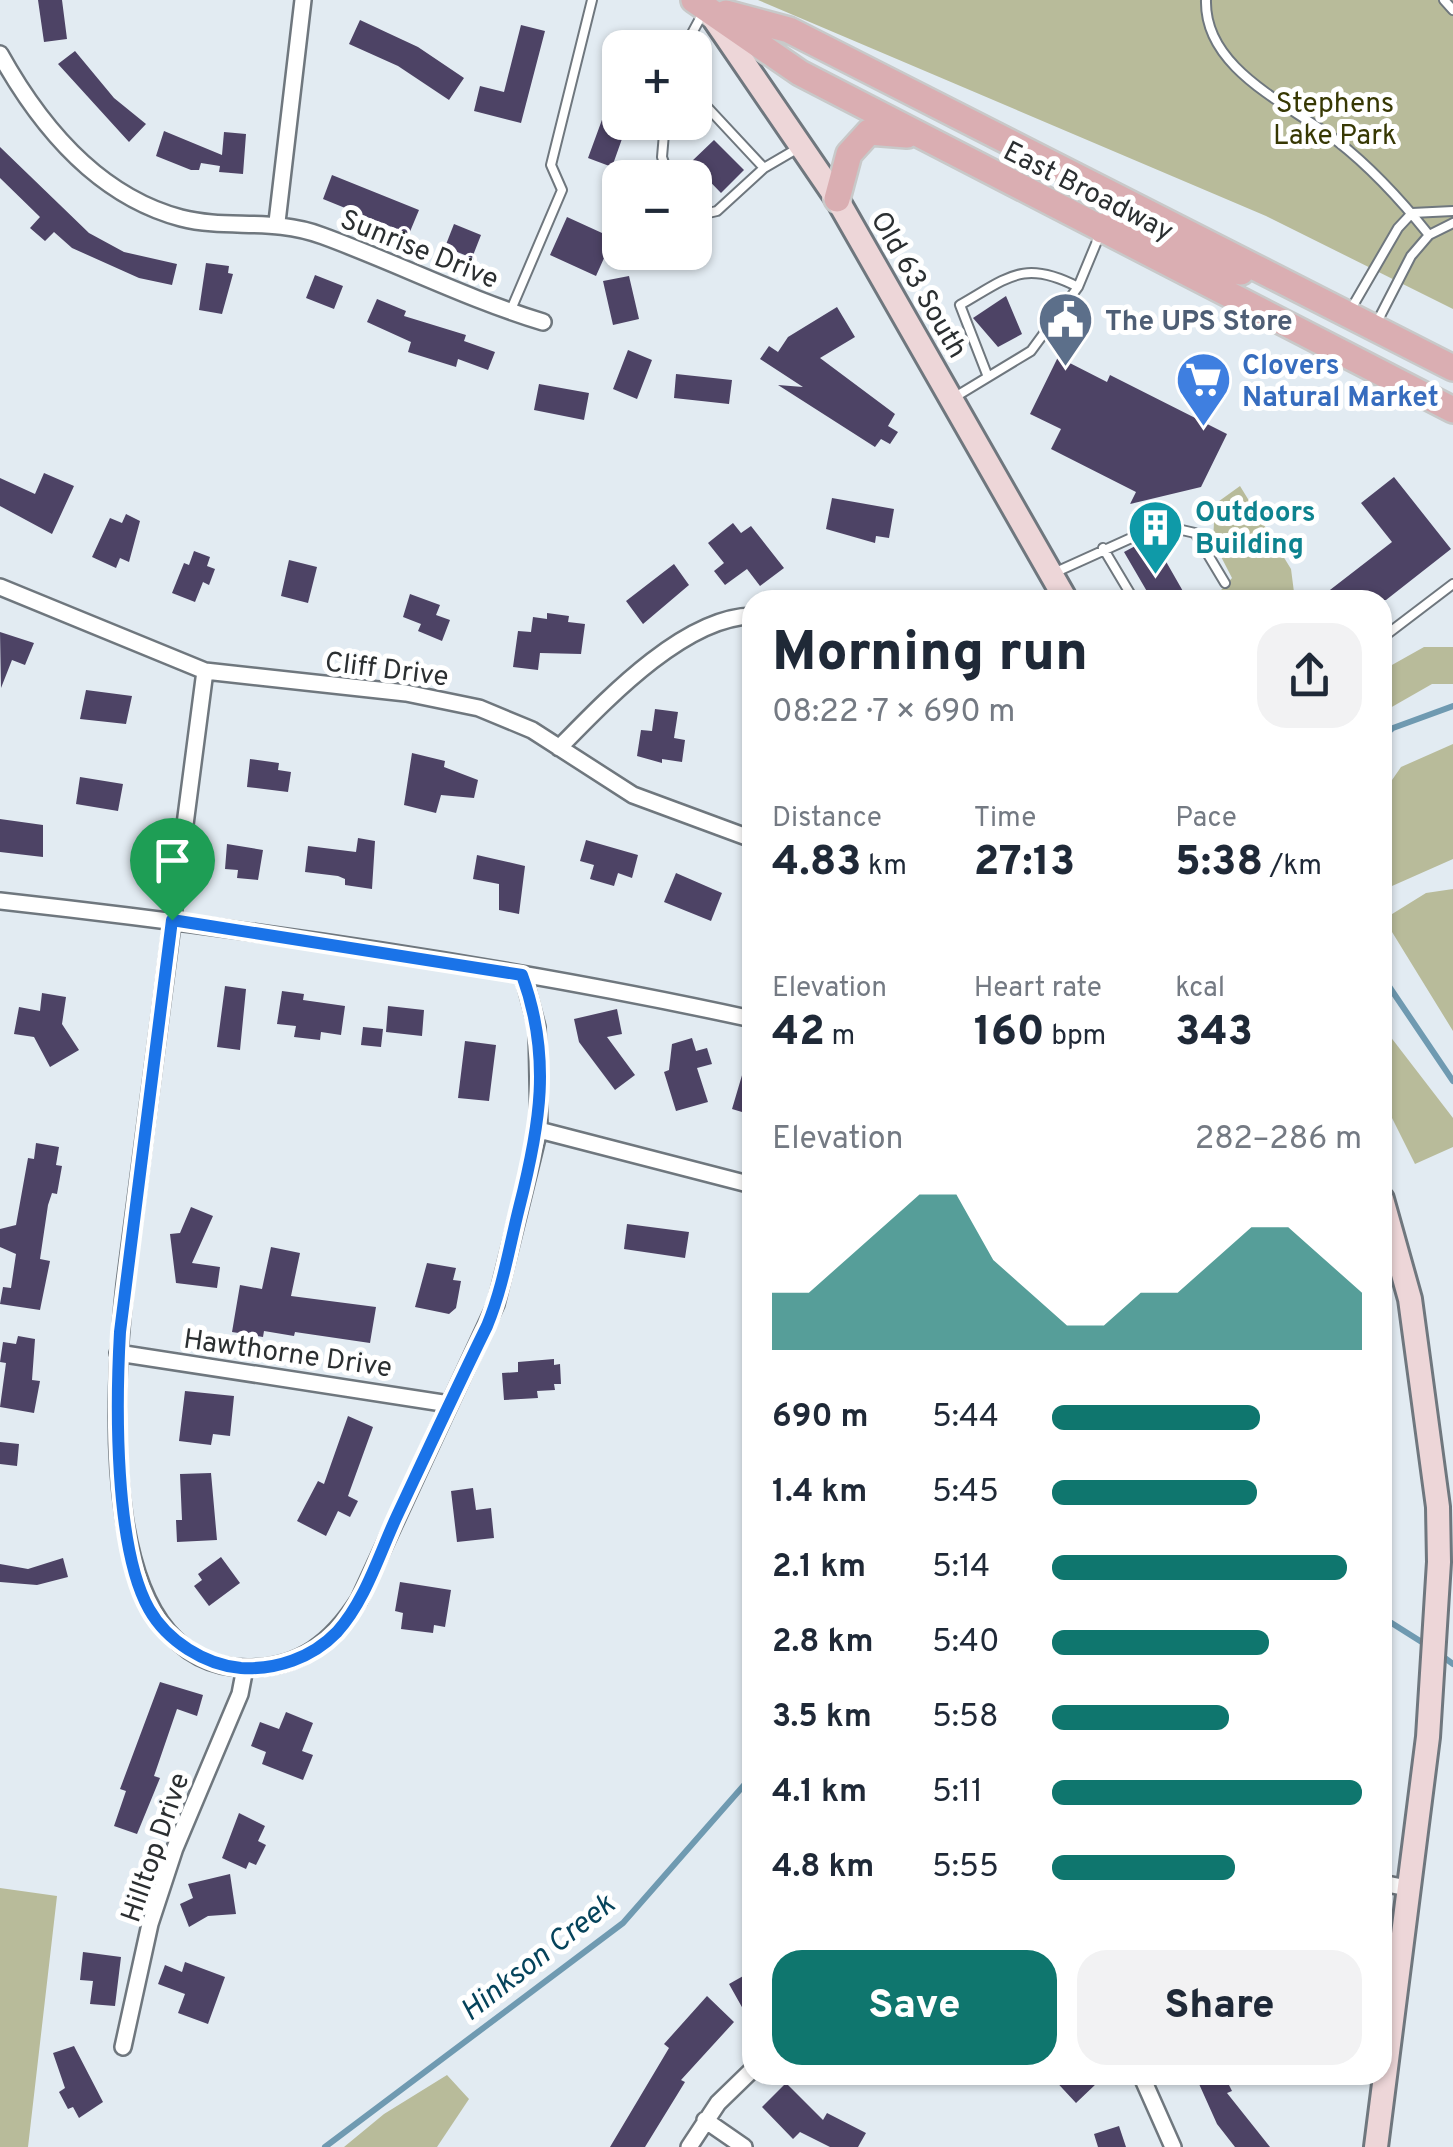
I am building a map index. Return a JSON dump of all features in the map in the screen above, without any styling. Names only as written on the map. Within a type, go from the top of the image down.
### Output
[{"type":"main road","name":"East Broadway","points":[[701,2],[800,73],[1453,410]]},
{"type":"main road","name":"East Broadway","points":[[701,2],[789,30],[1453,368]]},
{"type":"main road","name":"Old 63 South","points":[[701,2],[836,199],[1061,590]]},
{"type":"main road","points":[[836,199],[849,154],[869,132],[917,136]]},
{"type":"main road","points":[[1102,230],[1114,219],[1209,265],[1277,279]]},
{"type":"main road","points":[[1203,282],[1259,292],[1337,332],[1374,328]]},
{"type":"main road","points":[[1344,354],[1355,344],[1367,347],[1453,390]]},
{"type":"main road","points":[[1392,1235],[1410,1299],[1438,1507],[1439,1562],[1428,1737],[1392,2013]]},
{"type":"main road","points":[[1376,2147],[1383,2085]]},
{"type":"street","points":[[277,222],[304,0]]},
{"type":"street","name":"Sunrise Drive","points":[[0,54],[28,103],[83,166],[141,202],[183,218],[277,222],[322,235],[543,322]]},
{"type":"street","name":"Cliff Drive","points":[[0,587],[205,671],[439,698],[506,718],[633,796],[742,835]]},
{"type":"street","points":[[559,748],[694,630],[742,616]]},
{"type":"street","points":[[205,671],[118,1354],[119,1439],[136,1578],[148,1608],[180,1643],[217,1665],[245,1668],[288,1663],[326,1643],[340,1629],[358,1600],[503,1285],[539,1130],[537,1027],[522,975]]},
{"type":"street","points":[[0,900],[172,920],[522,975],[742,1018]]},
{"type":"street","points":[[539,1130],[742,1182]]},
{"type":"street","name":"Hawthorne Drive","points":[[118,1354],[449,1404]]},
{"type":"street","name":"Hilltop Drive","points":[[124,2047],[150,1924],[174,1848],[240,1694],[245,1668]]},
{"type":"street","points":[[1392,1885],[1407,1888]]},
{"type":"street","points":[[689,2147],[706,2120],[742,2081]]},
{"type":"street","points":[[1145,2085],[1173,2147]]},
{"type":"street","points":[[706,2120],[744,2147]]},
{"type":"lane","points":[[510,312],[562,190],[551,165],[592,0]]},
{"type":"lane","points":[[1206,0],[1208,26],[1234,64],[1337,141],[1396,192],[1429,235]]},
{"type":"lane","points":[[1444,0],[1453,10]]},
{"type":"lane","points":[[691,30],[701,2]]},
{"type":"lane","points":[[712,112],[764,168]]},
{"type":"lane","points":[[712,212],[764,168],[800,146]]},
{"type":"lane","points":[[1348,314],[1398,228],[1412,214],[1453,212]]},
{"type":"lane","points":[[1374,328],[1410,256],[1429,235],[1453,222]]},
{"type":"lane","points":[[951,400],[1031,351],[1078,286],[1102,230]]},
{"type":"lane","points":[[988,377],[960,305],[1022,270],[1053,274],[1078,286]]},
{"type":"lane","points":[[1052,574],[1160,525],[1196,533],[1224,582]]},
{"type":"lane","points":[[1103,548],[1128,590]]},
{"type":"lane","points":[[1392,630],[1453,584]]},
{"type":"green space","name":"Stephens Lake Park","points":[[758,0],[1453,0],[1453,309],[1266,216]]},
{"type":"green space","points":[[1240,486],[1291,569],[1294,590],[1221,590],[1232,578],[1213,541],[1215,504]]},
{"type":"green space","points":[[1424,647],[1453,647],[1453,684],[1432,684],[1392,707],[1392,665]]},
{"type":"green space","points":[[1453,744],[1453,859],[1392,886],[1392,780],[1401,767]]},
{"type":"green space","points":[[1453,889],[1453,1031],[1392,932],[1392,914],[1426,893]]},
{"type":"green space","points":[[1392,1039],[1453,1118],[1453,1147],[1415,1164],[1392,1118]]},
{"type":"green space","points":[[0,1888],[57,1896],[28,2147],[0,2147]]},
{"type":"green space","points":[[447,2075],[469,2099],[437,2147],[344,2147],[384,2114]]},
{"type":"building","points":[[38,0],[62,0],[67,39],[44,42]]},
{"type":"building","points":[[360,20],[418,47],[464,78],[449,100],[398,66],[349,44]]},
{"type":"building","points":[[521,25],[545,31],[521,123],[474,111],[480,86],[504,92]]},
{"type":"building","points":[[75,51],[114,98],[146,124],[129,142],[58,64]]},
{"type":"building","points":[[602,120],[602,140],[622,140],[614,160],[602,160],[602,163],[588,158]]},
{"type":"building","points":[[164,131],[222,155],[224,132],[246,134],[243,174],[219,172],[220,166],[201,163],[199,170],[191,170],[156,156]]},
{"type":"building","points":[[714,140],[744,170],[721,193],[712,184],[712,160],[693,160]]},
{"type":"building","points":[[0,147],[89,233],[124,252],[177,264],[172,285],[139,278],[72,248],[54,232],[45,241],[30,228],[40,217],[0,178]]},
{"type":"building","points":[[332,175],[419,210],[409,234],[323,199]]},
{"type":"building","points":[[567,217],[602,233],[602,263],[596,276],[550,255]]},
{"type":"building","points":[[454,224],[481,235],[472,258],[445,247]]},
{"type":"building","points":[[206,263],[229,266],[228,273],[233,274],[222,314],[199,310]]},
{"type":"building","points":[[315,275],[343,286],[334,309],[306,298]]},
{"type":"building","points":[[629,276],[639,319],[613,325],[603,281]]},
{"type":"building","points":[[1006,296],[1022,334],[998,347],[973,318]]},
{"type":"building","points":[[377,299],[406,311],[404,316],[466,335],[464,341],[495,352],[488,370],[458,359],[456,367],[408,352],[411,342],[367,322]]},
{"type":"building","points":[[837,307],[855,337],[820,358],[895,414],[888,426],[898,432],[890,444],[881,439],[875,447],[778,385],[803,387],[760,359],[769,346],[778,352],[788,337]]},
{"type":"building","points":[[628,350],[652,360],[637,399],[613,389]]},
{"type":"building","points":[[1058,357],[1107,382],[1110,375],[1227,434],[1201,487],[1130,504],[1136,492],[1051,449],[1061,429],[1030,414]]},
{"type":"building","points":[[676,374],[732,380],[729,404],[674,398]]},
{"type":"building","points":[[539,384],[589,393],[584,420],[534,410]]},
{"type":"building","points":[[44,473],[74,486],[52,534],[0,506],[0,478],[35,494]]},
{"type":"building","points":[[1394,477],[1451,549],[1392,595],[1392,590],[1330,590],[1392,542],[1361,503]]},
{"type":"building","points":[[832,498],[894,509],[889,538],[876,536],[875,543],[826,529]]},
{"type":"building","points":[[126,514],[140,521],[129,562],[120,558],[116,568],[92,557],[110,518],[122,523]]},
{"type":"building","points":[[733,523],[741,533],[751,526],[784,568],[760,586],[747,569],[725,585],[714,571],[724,563],[708,543]]},
{"type":"building","name":"Outdoors Building","points":[[1152,537],[1182,590],[1146,590],[1124,552]]},
{"type":"building","points":[[194,551],[210,557],[207,566],[215,569],[209,585],[203,582],[195,602],[172,593],[184,563],[189,565]]},
{"type":"building","points":[[289,560],[317,567],[308,603],[281,596]]},
{"type":"building","points":[[674,564],[689,585],[643,624],[626,601]]},
{"type":"building","points":[[410,594],[440,605],[436,615],[450,620],[442,641],[418,631],[421,624],[403,617]]},
{"type":"building","points":[[547,613],[569,616],[568,622],[585,624],[581,654],[540,653],[538,670],[513,667],[518,631],[531,632],[533,617],[547,619]]},
{"type":"building","points":[[0,632],[34,643],[25,665],[12,660],[1,688]]},
{"type":"building","points":[[86,690],[132,696],[126,724],[80,719]]},
{"type":"building","points":[[655,709],[678,712],[674,738],[685,740],[682,762],[662,759],[662,763],[637,756],[641,730],[652,731]]},
{"type":"building","points":[[412,753],[445,761],[444,767],[478,780],[474,798],[441,795],[436,813],[404,805]]},
{"type":"building","points":[[250,759],[279,763],[278,770],[291,772],[288,792],[247,787]]},
{"type":"building","points":[[80,777],[123,784],[118,811],[76,804]]},
{"type":"building","points":[[0,819],[43,825],[43,857],[0,852]]},
{"type":"building","points":[[358,838],[375,841],[372,889],[345,885],[345,879],[338,876],[305,872],[308,846],[356,852]]},
{"type":"building","points":[[586,840],[638,855],[632,878],[618,873],[614,886],[590,879],[594,865],[580,861]]},
{"type":"building","points":[[227,844],[263,850],[258,880],[237,878],[238,870],[225,869]]},
{"type":"building","points":[[477,855],[525,866],[519,914],[499,910],[499,884],[473,879]]},
{"type":"building","points":[[676,873],[722,893],[711,921],[664,902]]},
{"type":"building","points":[[225,986],[246,989],[240,1050],[217,1047]]},
{"type":"building","points":[[282,991],[304,994],[303,1000],[345,1006],[341,1035],[321,1032],[320,1040],[294,1037],[296,1026],[277,1024]]},
{"type":"building","points":[[42,993],[66,997],[62,1024],[79,1050],[50,1067],[34,1037],[14,1034],[19,1007],[40,1011]]},
{"type":"building","points":[[388,1006],[424,1010],[422,1036],[386,1032]]},
{"type":"building","points":[[617,1009],[622,1034],[607,1037],[635,1075],[615,1090],[579,1042],[574,1019]]},
{"type":"building","points":[[363,1027],[383,1029],[381,1047],[361,1045]]},
{"type":"building","points":[[692,1038],[696,1051],[707,1048],[712,1064],[697,1068],[708,1102],[676,1111],[664,1072],[669,1070],[672,1044]]},
{"type":"building","points":[[465,1041],[496,1045],[489,1101],[458,1098]]},
{"type":"building","points":[[742,1075],[742,1112],[732,1109]]},
{"type":"building","points":[[36,1143],[59,1147],[56,1165],[62,1166],[57,1194],[52,1193],[48,1205],[40,1259],[50,1261],[40,1310],[0,1304],[3,1287],[11,1288],[16,1254],[0,1247],[0,1229],[16,1225],[28,1158],[34,1159]]},
{"type":"building","points":[[191,1207],[213,1216],[192,1263],[220,1267],[217,1288],[176,1283],[170,1234],[180,1233]]},
{"type":"building","points":[[627,1224],[689,1232],[685,1258],[624,1249]]},
{"type":"building","points":[[271,1247],[300,1253],[291,1296],[376,1307],[370,1343],[295,1332],[294,1336],[264,1331],[263,1337],[232,1332],[240,1285],[262,1289]]},
{"type":"building","points":[[427,1263],[456,1268],[453,1280],[461,1281],[456,1308],[449,1314],[415,1307]]},
{"type":"building","points":[[18,1336],[35,1339],[32,1380],[40,1381],[34,1413],[0,1407],[6,1363],[0,1362],[3,1342],[16,1344]]},
{"type":"building","points":[[554,1359],[554,1365],[560,1364],[561,1384],[554,1384],[555,1390],[537,1391],[538,1398],[504,1400],[502,1373],[518,1372],[518,1362]]},
{"type":"building","points":[[185,1391],[234,1396],[230,1436],[213,1434],[211,1445],[179,1441]]},
{"type":"building","points":[[348,1416],[373,1427],[348,1496],[358,1501],[350,1517],[338,1511],[326,1536],[297,1521],[318,1481],[324,1484]]},
{"type":"building","points":[[0,1442],[19,1444],[17,1466],[0,1464]]},
{"type":"building","points":[[211,1473],[217,1540],[177,1542],[176,1520],[182,1520],[180,1474]]},
{"type":"building","points":[[473,1488],[476,1510],[491,1508],[494,1538],[457,1542],[451,1491]]},
{"type":"building","points":[[221,1557],[240,1583],[209,1606],[194,1586],[202,1580],[198,1574]]},
{"type":"building","points":[[63,1558],[68,1577],[37,1585],[0,1582],[0,1564],[28,1569]]},
{"type":"building","points":[[400,1582],[451,1590],[445,1627],[434,1625],[433,1633],[401,1629],[403,1613],[395,1611]]},
{"type":"building","points":[[160,1682],[203,1695],[197,1716],[177,1709],[154,1776],[160,1778],[137,1834],[114,1826],[126,1791],[120,1789]]},
{"type":"building","points":[[286,1712],[313,1723],[302,1751],[313,1755],[303,1780],[262,1764],[266,1752],[251,1746],[260,1722],[279,1729]]},
{"type":"building","points":[[239,1813],[265,1826],[258,1841],[266,1845],[256,1865],[249,1862],[246,1869],[222,1858]]},
{"type":"building","points":[[230,1874],[236,1914],[208,1916],[189,1927],[180,1904],[193,1898],[188,1884]]},
{"type":"building","points":[[83,1952],[121,1957],[115,2006],[90,2004],[93,1981],[80,1980]]},
{"type":"building","points":[[185,1962],[225,1977],[208,2024],[178,2013],[185,1994],[158,1984],[165,1965],[182,1972]]},
{"type":"building","points":[[742,1977],[742,2007],[729,1984]]},
{"type":"building","points":[[707,1996],[734,2022],[681,2080],[685,2082],[645,2147],[610,2147],[669,2048],[664,2044]]},
{"type":"building","points":[[74,2046],[103,2102],[79,2118],[73,2107],[68,2109],[59,2092],[65,2088],[53,2053]]},
{"type":"building","points":[[788,2085],[823,2120],[827,2113],[866,2133],[858,2147],[830,2147],[800,2132],[793,2139],[762,2107]]},
{"type":"building","points":[[1059,2085],[1095,2085],[1076,2103]]},
{"type":"building","points":[[1199,2085],[1229,2085],[1232,2091],[1227,2093],[1270,2147],[1235,2147],[1217,2124]]},
{"type":"building","points":[[1119,2126],[1126,2147],[1098,2147],[1094,2134]]},
{"type":"waterway","name":"Hinkson Creek","points":[[1392,729],[1453,706]]},
{"type":"waterway","name":"Hinkson Creek","points":[[1392,991],[1453,1081]]},
{"type":"waterway","name":"Hinkson Creek","points":[[1392,1623],[1428,1646]]},
{"type":"waterway","name":"Hinkson Creek","points":[[1438,1653],[1453,1664]]},
{"type":"waterway","name":"Hinkson Creek","points":[[325,2147],[623,1923],[742,1787]]},
{"type":"place","name":"The UPS Store","points":[[1066,369]]},
{"type":"place","name":"Clovers Natural Market","points":[[1203,429]]},
{"type":"place","name":"Outdoors Building","points":[[1156,576]]},
{"type":"route","points":[[172,920],[522,975],[533,1006],[540,1050],[539,1130],[503,1285],[487,1326],[358,1600],[340,1629],[308,1654],[268,1667],[217,1665],[162,1628],[148,1608],[136,1578],[128,1522],[117,1399],[120,1332],[172,920]]}]
